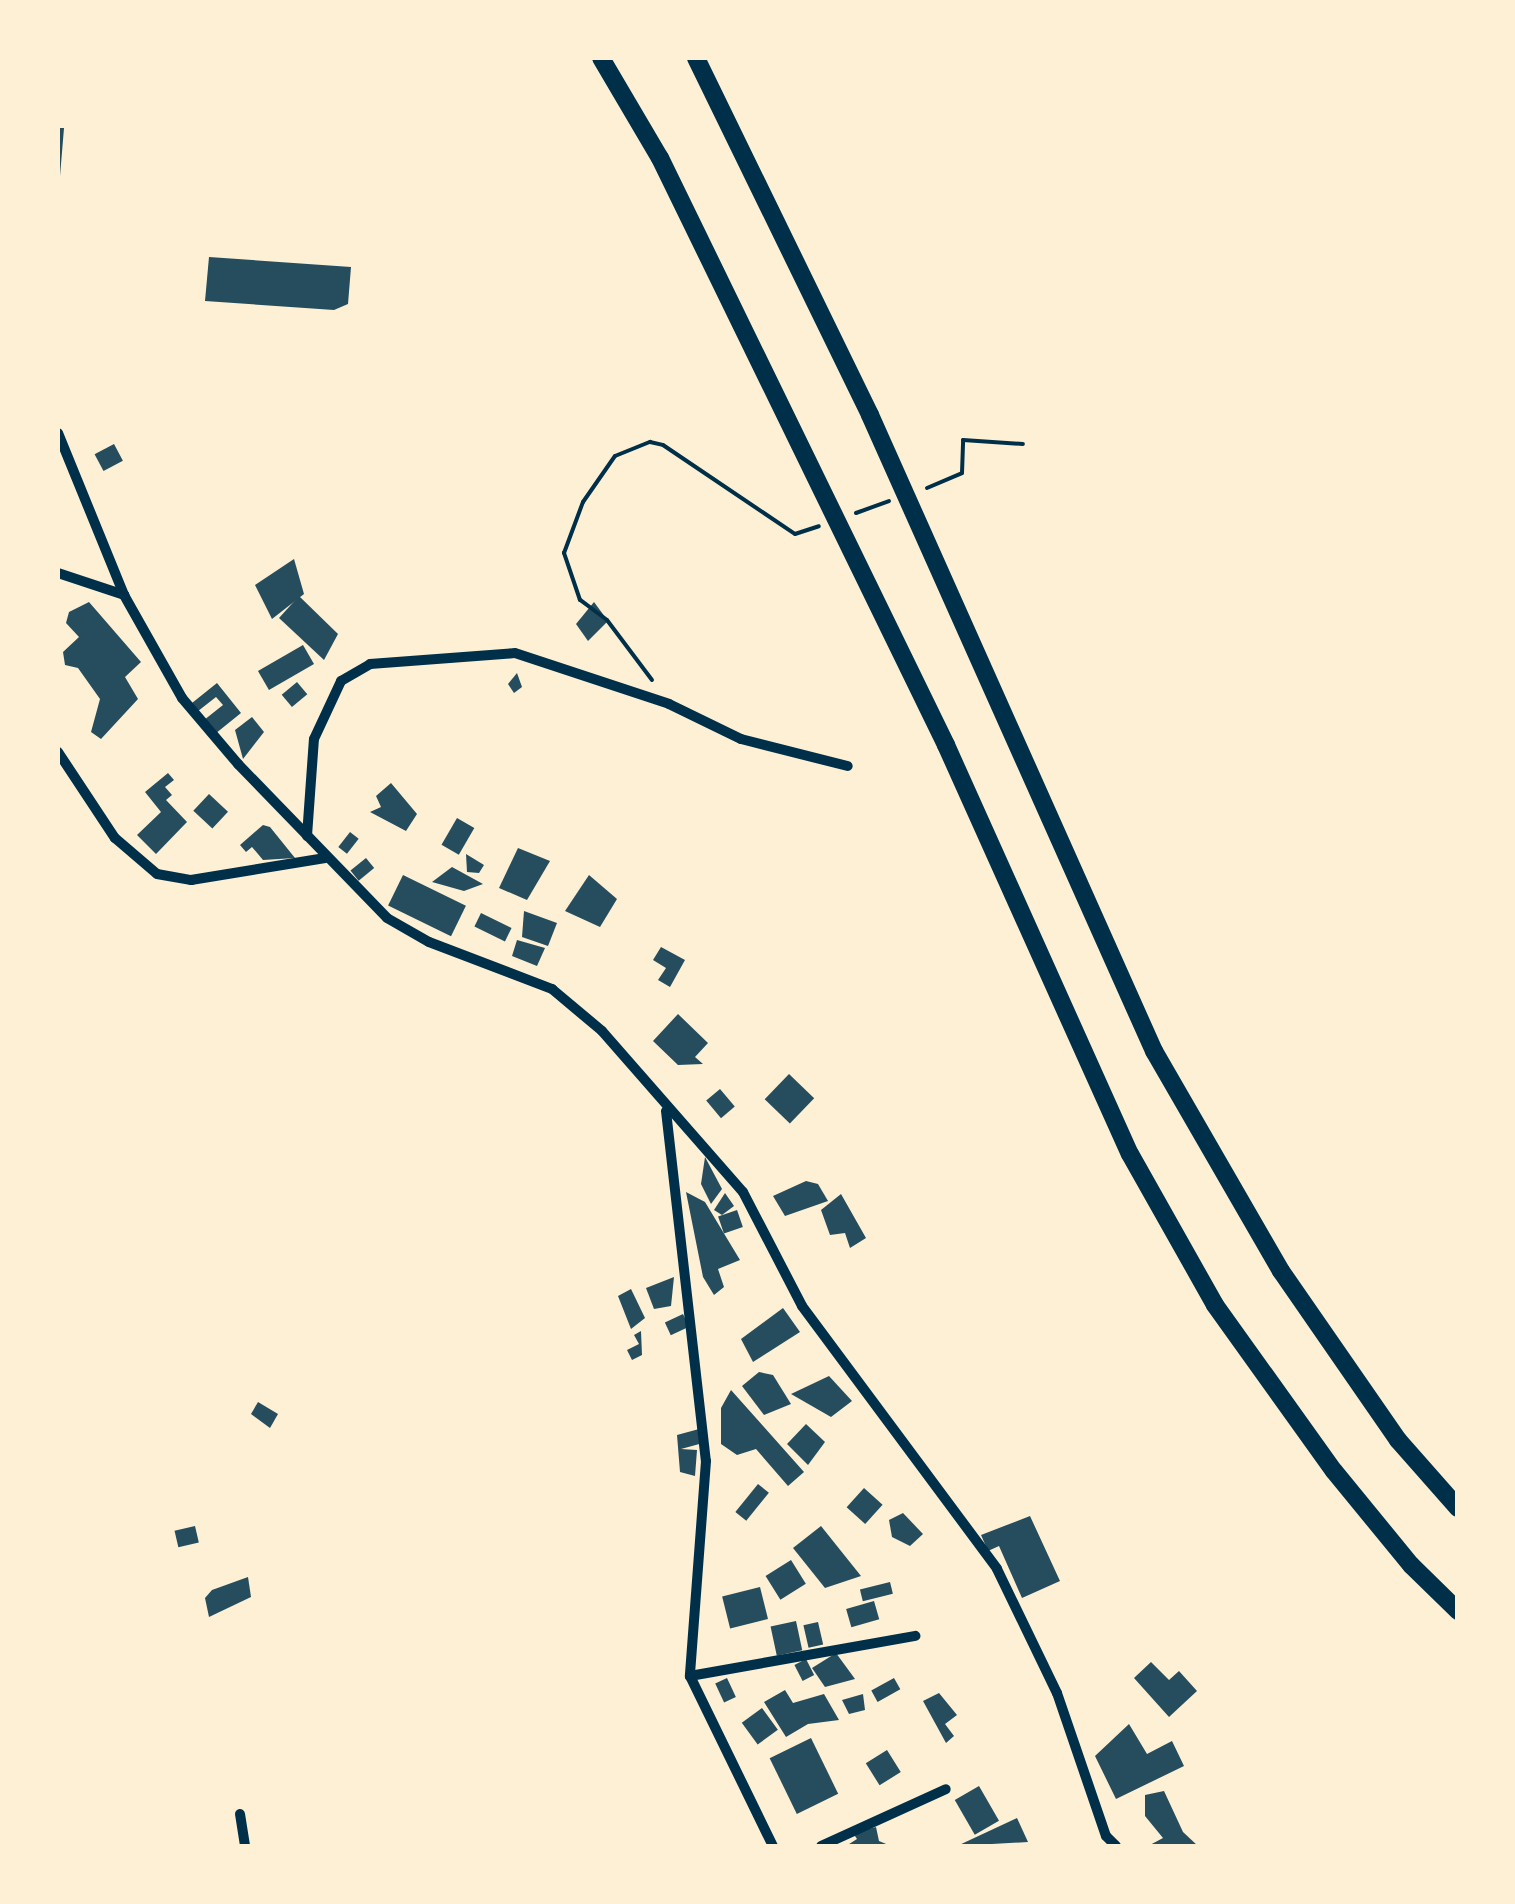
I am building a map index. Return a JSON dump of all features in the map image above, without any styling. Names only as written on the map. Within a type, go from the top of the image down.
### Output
[{"type":"highway","points":[[601,58],[660,158],[946,745],[1130,1154],[1215,1305],[1334,1470],[1458,1611]]},
{"type":"highway","points":[[696,58],[870,415],[1154,1051],[1281,1270],[1398,1440],[1458,1508]]},
{"type":"street","points":[[58,433],[124,595],[182,698],[325,858],[387,918],[430,942],[552,990],[602,1031],[666,1111],[711,1150],[744,1192],[802,1306],[996,1569],[1057,1692],[1106,1836],[1116,1846]]},
{"type":"street","points":[[58,574],[124,595]]},
{"type":"street","points":[[307,836],[314,738],[341,681],[370,664],[515,653],[669,704],[742,739],[848,766]]},
{"type":"street","points":[[58,752],[114,838],[157,874],[191,880],[325,858]]},
{"type":"street","points":[[666,1111],[706,1461],[690,1676],[773,1846]]},
{"type":"street","points":[[690,1676],[915,1636]]},
{"type":"street","points":[[822,1846],[946,1789]]},
{"type":"street","points":[[240,1814],[245,1846]]},
{"type":"path","points":[[920,491],[962,473],[963,440],[1023,444]]},
{"type":"path","points":[[669,704],[607,620],[580,600],[564,553],[583,502],[608,464],[623,452],[663,444],[795,534],[830,522]]},
{"type":"path","points":[[848,516],[902,497]]},
{"type":"building","points":[[58,128],[64,128],[60,176],[58,176]]},
{"type":"building","points":[[209,257],[351,267],[348,304],[334,310],[205,301]]},
{"type":"building","points":[[114,444],[123,461],[103,471],[95,454]]},
{"type":"building","points":[[294,559],[304,594],[272,619],[255,585]]},
{"type":"building","points":[[299,596],[338,634],[324,660],[279,618]]},
{"type":"building","points":[[89,602],[141,662],[125,677],[138,699],[101,739],[91,732],[100,699],[78,668],[65,665],[63,652],[79,637],[66,623],[69,612]]},
{"type":"building","points":[[594,602],[608,621],[588,641],[576,624]]},
{"type":"building","points":[[303,645],[314,664],[269,690],[258,671]]},
{"type":"building","points":[[517,673],[522,687],[514,693],[508,684]]},
{"type":"building","points":[[297,682],[307,694],[292,707],[282,695]]},
{"type":"building","points":[[217,683],[241,713],[210,738],[199,724],[223,705],[216,697],[193,715],[187,707]]},
{"type":"building","points":[[252,717],[264,732],[243,759],[235,730]]},
{"type":"building","points":[[168,773],[174,780],[165,787],[172,795],[166,800],[187,822],[156,854],[137,835],[161,812],[145,792]]},
{"type":"building","points":[[391,783],[417,814],[406,831],[370,812],[381,807],[376,796]]},
{"type":"building","points":[[209,794],[228,812],[212,829],[193,811]]},
{"type":"building","points":[[457,818],[474,828],[459,855],[442,845]]},
{"type":"building","points":[[263,825],[270,827],[295,858],[263,860],[252,847],[246,852],[240,845]]},
{"type":"building","points":[[350,832],[359,839],[347,854],[338,847]]},
{"type":"building","points":[[518,848],[550,861],[527,900],[499,888]]},
{"type":"building","points":[[466,854],[484,865],[479,873],[467,872]]},
{"type":"building","points":[[366,858],[374,868],[359,881],[350,871]]},
{"type":"building","points":[[452,867],[483,884],[464,891],[432,882]]},
{"type":"building","points":[[403,875],[466,906],[451,936],[388,906]]},
{"type":"building","points":[[589,875],[617,899],[600,927],[565,911]]},
{"type":"building","points":[[524,911],[557,923],[548,946],[522,937]]},
{"type":"building","points":[[481,913],[512,928],[505,941],[474,926]]},
{"type":"building","points":[[517,940],[545,948],[537,966],[512,956]]},
{"type":"building","points":[[661,947],[685,960],[670,987],[658,980],[666,968],[653,960]]},
{"type":"building","points":[[678,1014],[708,1043],[695,1057],[703,1064],[678,1065],[653,1041]]},
{"type":"building","points":[[789,1074],[814,1098],[790,1123],[765,1099]]},
{"type":"building","points":[[720,1089],[735,1107],[721,1118],[706,1101]]},
{"type":"building","points":[[705,1157],[722,1189],[711,1204],[701,1184]]},
{"type":"building","points":[[806,1181],[818,1184],[828,1201],[785,1216],[773,1196]]},
{"type":"building","points":[[686,1192],[705,1202],[740,1260],[718,1269],[724,1287],[714,1295],[703,1277]]},
{"type":"building","points":[[725,1193],[734,1206],[722,1215],[714,1210]]},
{"type":"building","points":[[841,1194],[866,1238],[850,1248],[845,1233],[830,1235],[821,1210]]},
{"type":"building","points":[[737,1210],[743,1227],[724,1234],[718,1217]]},
{"type":"building","points":[[674,1277],[671,1306],[654,1309],[646,1288]]},
{"type":"building","points":[[631,1289],[645,1318],[631,1329],[618,1296]]},
{"type":"building","points":[[783,1308],[800,1332],[753,1362],[741,1339]]},
{"type":"building","points":[[683,1314],[689,1327],[671,1335],[665,1322]]},
{"type":"building","points":[[641,1331],[642,1355],[632,1360],[627,1350],[639,1344],[634,1335]]},
{"type":"building","points":[[759,1372],[773,1375],[791,1404],[764,1415],[742,1386]]},
{"type":"building","points":[[829,1376],[852,1401],[831,1417],[791,1394]]},
{"type":"building","points":[[731,1390],[804,1472],[788,1486],[756,1449],[737,1455],[721,1444],[721,1408]]},
{"type":"building","points":[[258,1402],[278,1414],[270,1428],[251,1414]]},
{"type":"building","points":[[806,1424],[825,1442],[808,1465],[787,1444]]},
{"type":"building","points":[[699,1429],[703,1443],[681,1449],[697,1450],[695,1476],[680,1472],[677,1435]]},
{"type":"building","points":[[758,1484],[769,1493],[746,1521],[735,1512]]},
{"type":"building","points":[[864,1488],[883,1505],[865,1524],[847,1507]]},
{"type":"building","points":[[903,1513],[923,1534],[910,1546],[892,1537],[889,1520]]},
{"type":"building","points":[[1030,1516],[1060,1581],[1022,1598],[999,1546],[988,1551],[981,1535]]},
{"type":"building","points":[[195,1526],[199,1543],[178,1547],[175,1531]]},
{"type":"building","points":[[821,1526],[861,1576],[825,1588],[793,1548]]},
{"type":"building","points":[[791,1560],[806,1584],[780,1600],[766,1576]]},
{"type":"building","points":[[248,1577],[251,1597],[209,1617],[205,1598],[212,1590]]},
{"type":"building","points":[[890,1582],[893,1594],[863,1601],[860,1589]]},
{"type":"building","points":[[760,1587],[768,1619],[730,1628],[722,1596]]},
{"type":"building","points":[[874,1601],[879,1619],[851,1627],[846,1609]]},
{"type":"building","points":[[796,1621],[802,1650],[777,1656],[771,1626]]},
{"type":"building","points":[[818,1622],[823,1644],[809,1648],[803,1625]]},
{"type":"building","points":[[836,1653],[855,1679],[825,1687],[812,1668]]},
{"type":"building","points":[[806,1659],[814,1675],[803,1681],[794,1665]]},
{"type":"building","points":[[1151,1662],[1169,1680],[1179,1671],[1197,1691],[1169,1717],[1134,1678]]},
{"type":"building","points":[[727,1678],[736,1697],[724,1703],[715,1683]]},
{"type":"building","points":[[894,1678],[900,1689],[878,1702],[871,1691]]},
{"type":"building","points":[[785,1690],[793,1703],[824,1694],[839,1720],[808,1724],[786,1737],[764,1702]]},
{"type":"building","points":[[939,1693],[957,1715],[945,1724],[954,1736],[946,1743],[923,1701]]},
{"type":"building","points":[[863,1694],[865,1710],[849,1714],[842,1700]]},
{"type":"building","points":[[762,1708],[778,1730],[758,1745],[742,1723]]},
{"type":"building","points":[[1129,1724],[1147,1754],[1172,1741],[1184,1766],[1116,1799],[1095,1756]]},
{"type":"building","points":[[811,1738],[838,1794],[797,1814],[770,1758]]},
{"type":"building","points":[[887,1750],[901,1772],[880,1785],[866,1763]]},
{"type":"building","points":[[979,1786],[999,1821],[975,1835],[955,1800]]},
{"type":"building","points":[[1164,1791],[1183,1832],[1198,1846],[1148,1846],[1163,1838],[1145,1816],[1145,1795]]},
{"type":"building","points":[[1017,1818],[1028,1842],[957,1846]]},
{"type":"building","points":[[876,1827],[879,1841],[891,1846],[846,1846],[857,1839],[853,1833]]}]
